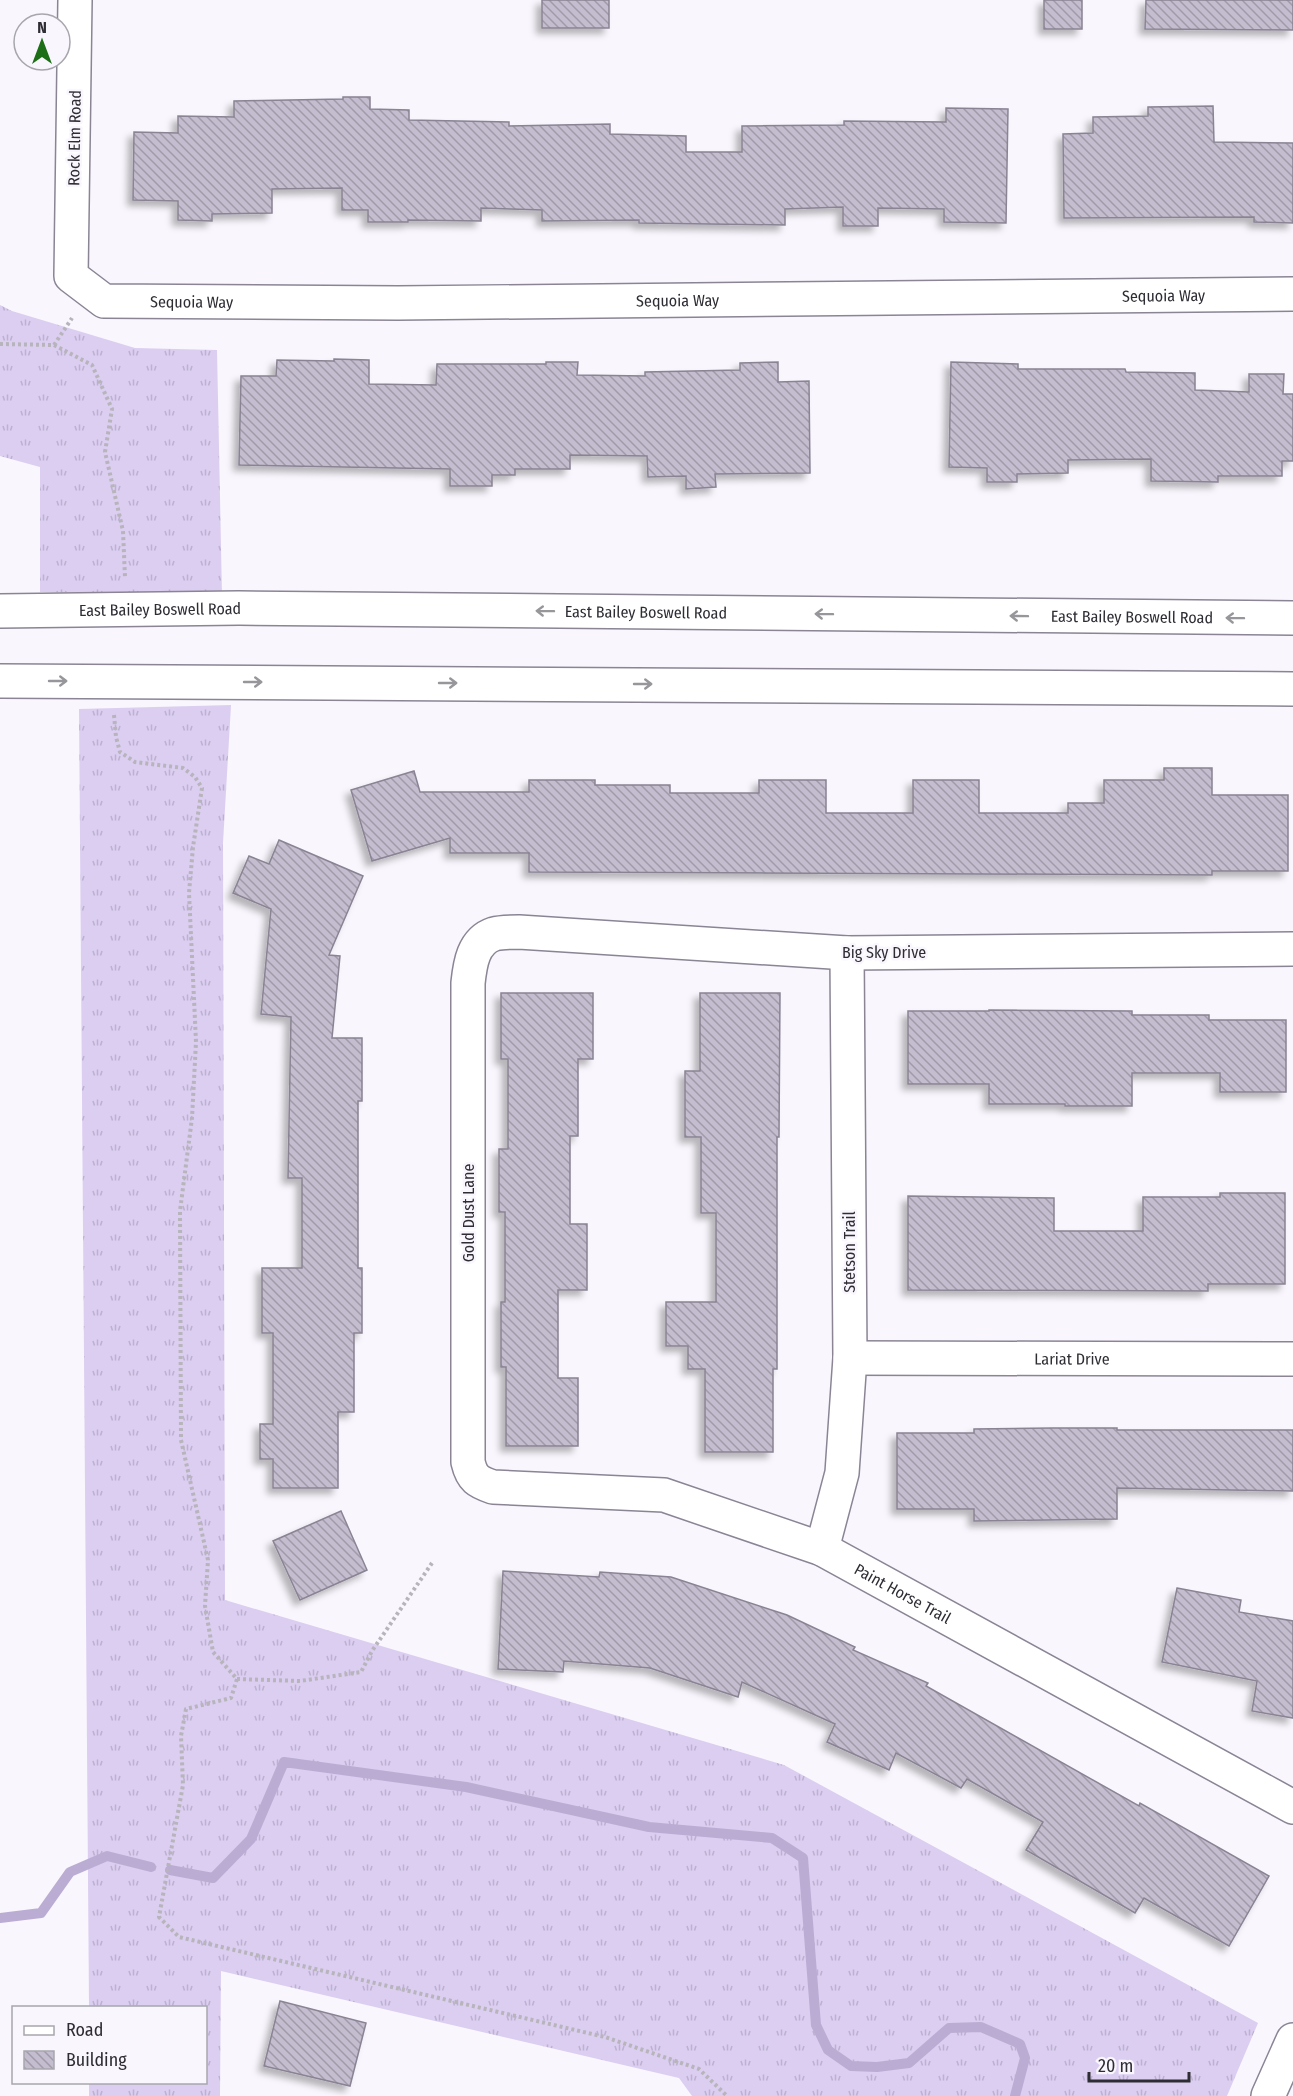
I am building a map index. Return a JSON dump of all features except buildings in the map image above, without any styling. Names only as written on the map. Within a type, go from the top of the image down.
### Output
[{"type":"street","name":"Rock Elm Road","points":[[71,276],[75,0]]},
{"type":"street","name":"Sequoia Way","points":[[71,276],[104,301],[398,303],[1293,294]]},
{"type":"street","name":"East Bailey Boswell Road","points":[[0,611],[238,608],[1293,618]]},
{"type":"street","points":[[0,681],[1293,689]]},
{"type":"street","name":"Big Sky Drive","points":[[479,944],[494,934],[519,932],[848,953],[1293,949]]},
{"type":"street","name":"Gold Dust Lane","points":[[478,1482],[471,1474],[468,1462],[468,983],[470,966],[479,944]]},
{"type":"street","name":"Stetson Trail","points":[[822,1549],[842,1473],[850,1358],[848,953]]},
{"type":"street","name":"Lariat Drive","points":[[850,1358],[1293,1359]]},
{"type":"street","name":"Paint Horse Trail","points":[[478,1482],[493,1487],[664,1495],[822,1549],[1293,1808]]},
{"type":"street","points":[[1268,2096],[1293,2040]]},
{"type":"path","points":[[0,344],[54,345],[93,365],[112,409],[105,452],[123,531],[125,584]]},
{"type":"path","points":[[114,705],[116,737],[120,752],[135,762],[183,768],[195,777],[202,788],[189,892],[196,1042],[192,1118],[180,1211],[181,1440],[208,1560],[206,1606],[213,1652],[237,1679],[300,1681],[361,1672],[372,1651],[432,1563]]},
{"type":"path","points":[[237,1679],[231,1698],[186,1709],[181,1736],[183,1785],[159,1917],[179,1937],[605,2037],[699,2068],[727,2096]]},
{"type":"green space","points":[[0,305],[12,311],[135,348],[217,350],[222,596],[40,592],[40,467],[0,456]]},
{"type":"green space","points":[[231,705],[223,843],[225,1600],[784,1765],[1258,2023],[1227,2096],[692,2096],[679,2078],[221,1971],[220,2096],[89,2096],[89,2084],[207,2084],[207,2006],[89,2006],[79,709]]},
{"type":"waterway","points":[[170,1870],[213,1878],[251,1839],[284,1762],[466,1787],[649,1827],[772,1838],[803,1858],[816,2025],[828,2050],[851,2066],[877,2067],[909,2063],[949,2028],[981,2027],[1020,2044],[1025,2058],[1015,2096]]},
{"type":"waterway","points":[[0,1918],[41,1913],[70,1872],[107,1856],[151,1867]]}]
